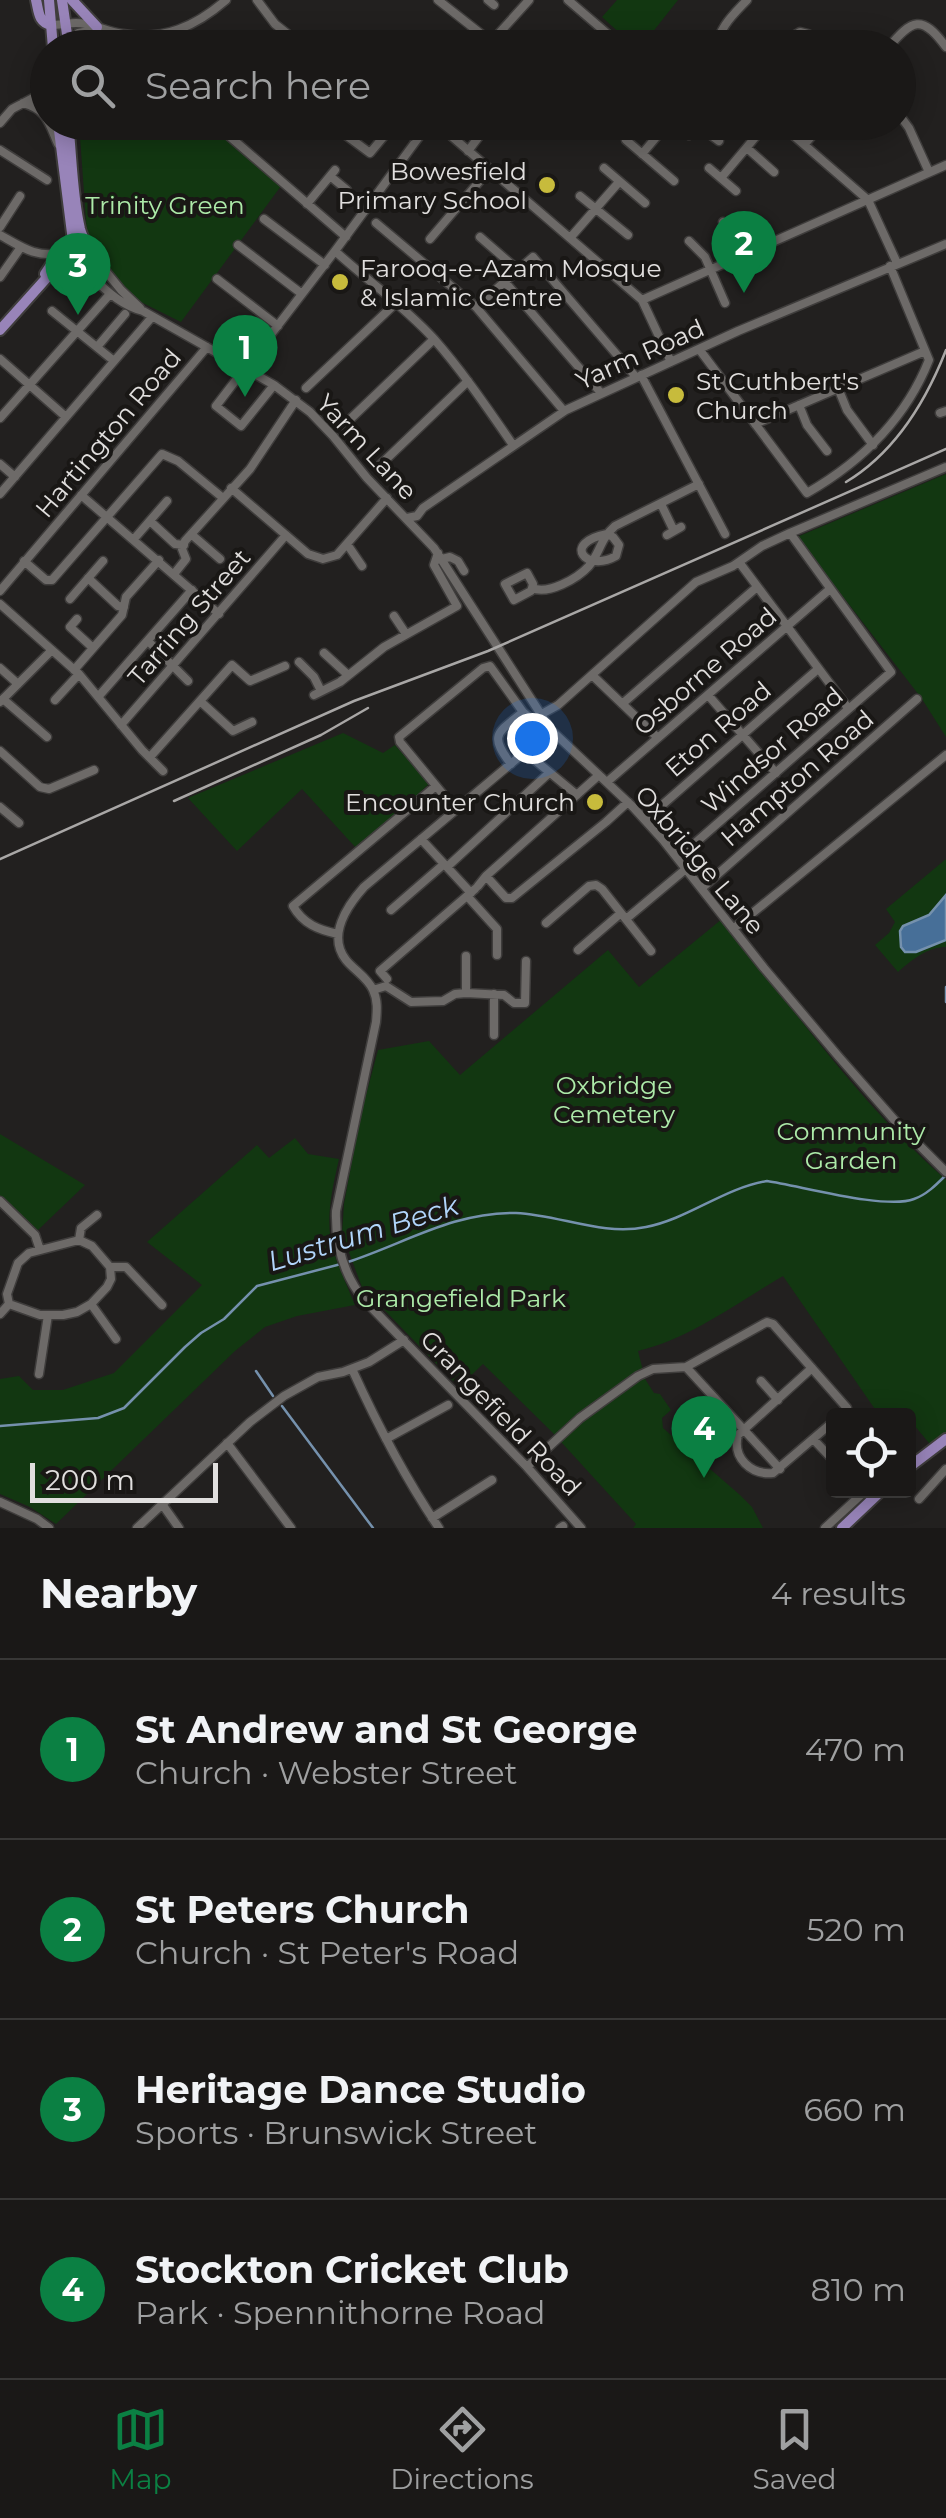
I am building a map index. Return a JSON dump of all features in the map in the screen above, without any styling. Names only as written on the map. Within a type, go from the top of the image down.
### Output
[{"type":"main road","points":[[36,0],[40,19],[52,25]]},
{"type":"main road","points":[[62,0],[67,30]]},
{"type":"main road","points":[[72,0],[101,28]]},
{"type":"main road","points":[[49,2],[52,30]]},
{"type":"main road","points":[[0,330],[73,240],[60,140]]},
{"type":"main road","points":[[42,278],[57,269],[88,263],[70,140]]},
{"type":"main road","points":[[67,250],[80,244],[89,250]]},
{"type":"main road","points":[[67,250],[68,260],[78,267]]},
{"type":"main road","points":[[916,1462],[946,1439]]},
{"type":"main road","points":[[842,1528],[863,1498]]},
{"type":"street","points":[[181,30],[226,0]]},
{"type":"street","points":[[257,0],[283,30]]},
{"type":"street","points":[[438,0],[475,30]]},
{"type":"street","points":[[502,30],[529,0]]},
{"type":"street","points":[[568,0],[603,30]]},
{"type":"street","points":[[722,30],[743,1]]},
{"type":"street","points":[[52,25],[77,23],[112,30]]},
{"type":"street","points":[[903,30],[912,24],[923,25],[934,31],[946,47]]},
{"type":"street","points":[[92,30],[101,28]]},
{"type":"street","points":[[0,123],[12,109],[30,98]]},
{"type":"street","points":[[22,102],[30,105]]},
{"type":"street","points":[[56,140],[62,153]]},
{"type":"street","points":[[234,140],[346,236]]},
{"type":"street","points":[[352,140],[370,153],[381,140]]},
{"type":"street","points":[[274,386],[241,426],[216,406],[417,140]]},
{"type":"street","points":[[454,140],[642,300],[671,362]]},
{"type":"street","points":[[468,151],[476,140]]},
{"type":"street","points":[[626,140],[674,181]]},
{"type":"street","points":[[642,154],[653,140]]},
{"type":"street","points":[[721,178],[753,140]]},
{"type":"street","points":[[699,349],[808,493],[840,474],[873,445],[915,392],[927,356],[868,200],[800,140]]},
{"type":"street","points":[[805,144],[808,140]]},
{"type":"street","points":[[914,140],[929,172]]},
{"type":"street","points":[[747,148],[774,172]]},
{"type":"street","points":[[0,150],[47,180]]},
{"type":"street","points":[[642,300],[746,254],[782,233],[946,165]]},
{"type":"street","points":[[604,168],[645,204]]},
{"type":"street","points":[[710,168],[736,191]]},
{"type":"street","points":[[430,240],[490,169]]},
{"type":"street","points":[[307,204],[332,173],[347,190]]},
{"type":"street","points":[[570,238],[619,182]]},
{"type":"street","points":[[0,227],[20,196]]},
{"type":"street","points":[[580,196],[628,235]]},
{"type":"street","points":[[264,219],[324,265]]},
{"type":"street","points":[[723,222],[739,236],[746,254]]},
{"type":"street","points":[[376,223],[479,310],[564,411]]},
{"type":"street","points":[[0,235],[47,256],[67,250]]},
{"type":"street","points":[[480,237],[518,270]]},
{"type":"street","points":[[689,242],[705,257],[725,303]]},
{"type":"street","name":"Yarm Road","points":[[407,518],[416,516],[564,411],[946,244]]},
{"type":"street","points":[[238,245],[302,294]]},
{"type":"street","points":[[0,277],[25,248]]},
{"type":"street","points":[[25,248],[40,259],[42,278]]},
{"type":"street","name":"Yarm Lane","points":[[89,250],[120,290],[148,314]]},
{"type":"street","points":[[335,252],[397,302],[434,339],[513,444]]},
{"type":"street","points":[[472,320],[533,257],[639,376],[725,534]]},
{"type":"street","name":"Yarm Lane","points":[[78,267],[130,308],[148,314],[296,400],[407,518]]},
{"type":"street","points":[[672,274],[681,282]]},
{"type":"street","points":[[217,279],[278,326]]},
{"type":"street","points":[[506,282],[601,393]]},
{"type":"street","points":[[0,418],[110,294]]},
{"type":"street","points":[[306,388],[397,302]]},
{"type":"street","points":[[52,311],[114,362]]},
{"type":"street","points":[[97,347],[125,314]]},
{"type":"street","points":[[0,494],[114,362],[148,314]]},
{"type":"street","points":[[343,426],[434,339]]},
{"type":"street","name":"Hartington Road","points":[[0,591],[207,347]]},
{"type":"street","points":[[755,424],[927,356]]},
{"type":"street","points":[[2,364],[66,417]]},
{"type":"street","points":[[221,380],[231,388]]},
{"type":"street","points":[[378,467],[468,381]]},
{"type":"street","points":[[838,388],[847,410],[873,445]]},
{"type":"street","points":[[174,574],[186,560],[182,548],[191,534],[264,451],[296,400]]},
{"type":"street","points":[[799,405],[807,425],[827,450]]},
{"type":"street","points":[[24,562],[46,580],[52,580],[162,454],[178,461],[223,498]]},
{"type":"street","points":[[0,464],[15,477]]},
{"type":"street","points":[[456,810],[399,736],[483,668],[492,666],[524,712],[538,719],[696,582],[790,533],[946,467]]},
{"type":"street","points":[[532,588],[549,590],[581,573],[615,526],[699,484]]},
{"type":"street","points":[[232,488],[316,558],[331,558],[348,544],[386,498]]},
{"type":"street","points":[[82,495],[220,614]]},
{"type":"street","points":[[134,538],[167,501]]},
{"type":"street","points":[[661,504],[674,531]]},
{"type":"street","points":[[397,509],[423,508],[423,535]]},
{"type":"street","name":"Oxbridge Lane","points":[[407,518],[440,556],[538,719],[645,820],[896,1123],[944,1170]]},
{"type":"street","points":[[150,521],[176,544],[184,545]]},
{"type":"street","points":[[790,533],[830,589]]},
{"type":"street","points":[[191,534],[220,559]]},
{"type":"street","points":[[606,534],[616,541],[618,552],[608,560],[588,560],[581,548],[583,543],[606,534]]},
{"type":"street","name":"Tarring Street","points":[[121,725],[286,535]]},
{"type":"street","points":[[348,544],[362,566]]},
{"type":"street","points":[[299,662],[314,677],[317,693],[340,682],[368,657],[457,606],[434,565],[440,556],[458,561],[464,571]]},
{"type":"street","points":[[55,700],[122,614],[126,597],[158,560]]},
{"type":"street","points":[[70,599],[103,561]]},
{"type":"street","points":[[739,562],[848,708]]},
{"type":"street","points":[[88,578],[124,607]]},
{"type":"street","points":[[622,704],[757,587]]},
{"type":"street","name":"Osborne Road","points":[[606,782],[830,589]]},
{"type":"street","name":"Windsor Road","points":[[678,858],[891,672],[830,589]]},
{"type":"street","points":[[98,697],[192,590]]},
{"type":"street","points":[[0,604],[76,672],[163,771]]},
{"type":"street","points":[[394,616],[406,634]]},
{"type":"street","points":[[77,619],[70,627],[93,648]]},
{"type":"street","points":[[148,641],[188,681]]},
{"type":"street","points":[[47,737],[2,701],[52,650]]},
{"type":"street","points":[[324,653],[348,676]]},
{"type":"street","points":[[150,757],[232,665],[250,680],[285,666]]},
{"type":"street","points":[[0,668],[18,684]]},
{"type":"street","name":"Eton Road","points":[[645,820],[818,668]]},
{"type":"street","points":[[592,676],[658,738]]},
{"type":"street","points":[[708,695],[776,772]]},
{"type":"street","name":"Hampton Road","points":[[702,888],[917,698]]},
{"type":"street","points":[[200,701],[233,731],[252,722]]},
{"type":"street","points":[[511,764],[497,740],[501,730],[524,712]]},
{"type":"street","points":[[221,734],[228,726]]},
{"type":"street","points":[[526,961],[525,1003],[514,1003],[504,995],[466,993],[455,994],[443,1002],[411,1002],[386,986],[373,990],[342,952],[338,934],[356,896],[551,730]]},
{"type":"street","points":[[0,751],[40,787],[49,789],[94,770]]},
{"type":"street","points":[[525,752],[577,795]]},
{"type":"street","points":[[733,929],[946,754]]},
{"type":"street","points":[[391,910],[549,773]]},
{"type":"street","points":[[387,979],[377,973],[599,775]]},
{"type":"street","points":[[338,934],[311,926],[293,906],[436,786]]},
{"type":"street","points":[[486,876],[506,898],[512,898],[628,802]]},
{"type":"street","points":[[0,807],[19,824]]},
{"type":"street","points":[[421,839],[473,891],[485,923],[497,930],[497,955]]},
{"type":"street","points":[[578,950],[687,868]]},
{"type":"street","points":[[546,922],[590,886],[596,886],[651,951]]},
{"type":"street","points":[[466,956],[466,993]]},
{"type":"street","name":"Grangefield Road","points":[[373,990],[376,1022],[336,1211],[341,1257],[364,1300],[581,1528]]},
{"type":"street","points":[[494,994],[494,1035]]},
{"type":"street","points":[[0,1201],[34,1234],[40,1250]]},
{"type":"street","points":[[79,1240],[81,1228],[97,1215]]},
{"type":"street","points":[[79,1240],[92,1246],[110,1267],[110,1282],[91,1304],[68,1314],[48,1316],[9,1304],[7,1294],[21,1258],[40,1250],[79,1240]]},
{"type":"street","points":[[110,1267],[126,1267],[158,1304]]},
{"type":"street","points":[[0,1275],[12,1280]]},
{"type":"street","points":[[0,1314],[9,1304]]},
{"type":"street","points":[[91,1304],[116,1340]]},
{"type":"street","points":[[40,1374],[48,1316]]},
{"type":"street","points":[[527,1467],[580,1418],[638,1376],[653,1369],[686,1367],[767,1322],[774,1324],[847,1408]]},
{"type":"street","points":[[136,1528],[262,1412],[318,1377],[352,1370],[404,1340]]},
{"type":"street","points":[[686,1367],[780,1469]]},
{"type":"street","points":[[812,1368],[738,1436],[737,1453],[750,1469],[766,1474],[780,1469],[826,1429]]},
{"type":"street","points":[[352,1370],[386,1439],[439,1528]]},
{"type":"street","points":[[761,1381],[778,1400]]},
{"type":"street","points":[[386,1439],[448,1404]]},
{"type":"street","points":[[814,1440],[826,1453]]},
{"type":"street","points":[[227,1443],[291,1528]]},
{"type":"street","points":[[919,1499],[946,1469]]},
{"type":"street","points":[[432,1518],[492,1480]]},
{"type":"street","points":[[825,1528],[861,1498]]},
{"type":"street","points":[[0,1502],[49,1528]]},
{"type":"street","points":[[162,1504],[178,1528]]},
{"type":"green space","points":[[617,0],[678,0],[654,30],[616,30],[602,17]]},
{"type":"green space","name":"Trinity Green","points":[[80,140],[228,140],[281,186],[181,322],[127,295],[87,234]]},
{"type":"green space","points":[[946,474],[946,737],[922,699],[797,537]]},
{"type":"green space","points":[[343,733],[383,753],[395,745],[429,784],[357,849],[302,789],[237,851],[188,798]]},
{"type":"green space","points":[[946,859],[946,947],[927,952],[898,972],[875,945],[895,922],[886,909]]},
{"type":"green space","points":[[722,919],[856,1088],[946,1180],[946,1439],[934,1449],[916,1427],[916,1408],[874,1408],[783,1276],[694,1329],[638,1351],[645,1379],[671,1410],[662,1418],[663,1428],[752,1507],[763,1528],[633,1528],[636,1524],[552,1432],[483,1364],[459,1387],[362,1287],[342,1234],[360,1118],[378,1050],[429,1041],[460,1075],[608,950],[639,987]]},
{"type":"green space","points":[[0,1134],[85,1185],[38,1230],[0,1196]]},
{"type":"green space","points":[[295,1138],[308,1154],[339,1159],[330,1206],[330,1230],[334,1253],[355,1305],[297,1316],[265,1327],[235,1351],[56,1524],[0,1494],[0,1379],[19,1376],[33,1390],[63,1390],[114,1373],[202,1285],[147,1242],[257,1145],[269,1158]]},
{"type":"water","points":[[946,895],[946,940],[916,952],[905,952],[901,947],[903,926],[929,915]]},
{"type":"waterway","name":"Lustrum Beck","points":[[946,987],[946,1002]]},
{"type":"waterway","name":"Lustrum Beck","points":[[348,1262],[450,1223],[493,1214],[516,1213],[630,1229],[661,1223],[736,1190],[767,1181],[901,1202],[923,1195],[945,1176]]},
{"type":"waterway","name":"Lustrum Beck","points":[[0,1426],[98,1418],[124,1408],[185,1347],[224,1319],[257,1286],[341,1264]]},
{"type":"waterway","points":[[256,1371],[273,1396]]},
{"type":"waterway","points":[[282,1406],[373,1528]]},
{"type":"railway","points":[[846,482],[879,456],[906,424],[929,388],[946,350]]},
{"type":"railway","points":[[0,859],[354,701],[488,651],[946,449]]},
{"type":"railway","points":[[174,801],[321,735],[368,708]]},
{"type":"place","name":"Bowesfield Primary School","points":[[547,185]]},
{"type":"place","name":"Farooq-e-Azam Mosque & Islamic Centre","points":[[340,282]]},
{"type":"place","name":"St Peters Church","points":[[744,293]]},
{"type":"place","name":"Heritage Dance Studio","points":[[78,315]]},
{"type":"place","name":"St Cuthbert's Church","points":[[676,395]]},
{"type":"place","name":"St Andrew and St George","points":[[245,397]]},
{"type":"place","name":"Encounter Church","points":[[595,802]]},
{"type":"place","name":"Stockton Cricket Club","points":[[704,1478]]},
{"type":"park label","name":"Oxbridge Cemetery","points":[[614,1100]]},
{"type":"park label","name":"Community Garden","points":[[851,1146]]},
{"type":"park label","name":"Grangefield Park","points":[[461,1298]]}]
